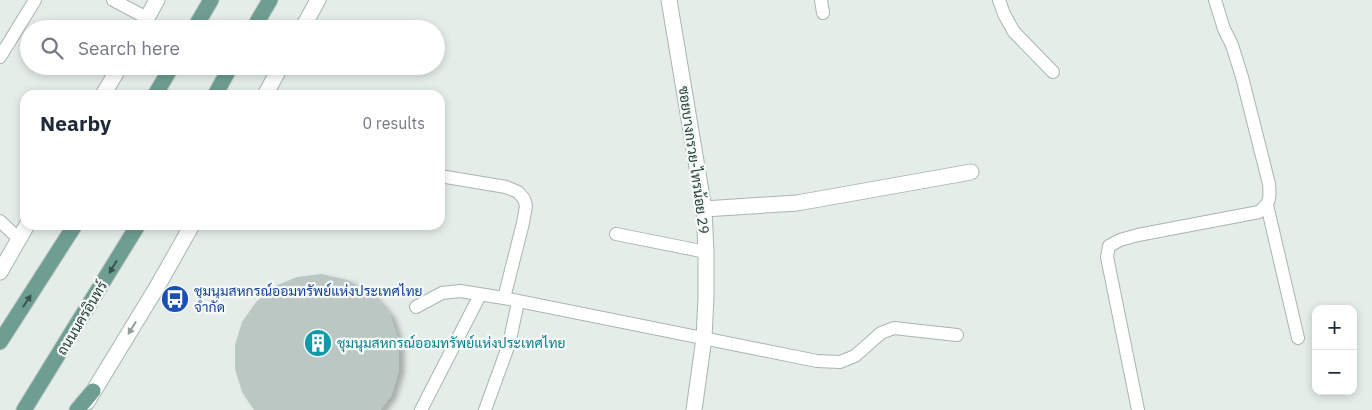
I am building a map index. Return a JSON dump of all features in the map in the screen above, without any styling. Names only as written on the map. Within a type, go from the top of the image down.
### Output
[{"type":"main road","points":[[199,20],[211,0]]},
{"type":"main road","points":[[258,20],[270,0]]},
{"type":"main road","points":[[158,90],[167,75]]},
{"type":"main road","points":[[218,90],[227,75]]},
{"type":"main road","points":[[0,342],[72,230]]},
{"type":"main road","name":"ถนนนครอินทร์","points":[[24,410],[135,230]]},
{"type":"main road","points":[[77,410],[93,391]]},
{"type":"street","points":[[146,20],[157,0]]},
{"type":"street","points":[[307,20],[318,0]]},
{"type":"street","name":"ซอยบางกรวย-ไทรน้อย 29","points":[[668,0],[704,209],[706,252],[704,338],[694,410]]},
{"type":"street","points":[[106,90],[115,75]]},
{"type":"street","points":[[268,90],[276,75]]},
{"type":"street","points":[[704,209],[797,203],[971,172]]},
{"type":"street","points":[[0,272],[25,230]]},
{"type":"street","points":[[82,410],[158,287],[189,230]]},
{"type":"lane","points":[[23,20],[35,0]]},
{"type":"lane","points":[[113,0],[140,20]]},
{"type":"lane","points":[[821,0],[823,14]]},
{"type":"lane","points":[[999,0],[1014,32],[1053,72]]},
{"type":"lane","points":[[1215,0],[1242,76],[1269,184],[1270,196],[1267,206],[1298,338]]},
{"type":"lane","points":[[0,57],[20,24]]},
{"type":"lane","points":[[445,177],[506,187],[518,192],[524,199],[526,206],[523,223],[504,298]]},
{"type":"lane","points":[[1138,410],[1107,257],[1109,246],[1120,240],[1138,235],[1259,212],[1267,206]]},
{"type":"lane","points":[[0,221],[19,239]]},
{"type":"lane","points":[[616,234],[706,252]]},
{"type":"lane","points":[[416,307],[442,293],[460,291],[504,298],[817,361],[840,362],[856,356],[881,333],[894,328],[957,335]]},
{"type":"lane","points":[[422,410],[480,295]]},
{"type":"lane","points":[[485,410],[509,344],[518,302]]},
{"type":"building","name":"ชุมนุมสหกรณ์ออมทรัพย์แห่งประเทศไทย","points":[[321,274],[348,280],[372,294],[390,315],[399,342],[399,370],[391,396],[380,410],[254,410],[242,392],[235,369],[235,345],[242,322],[256,302],[275,286],[297,277]]},
{"type":"place","name":"ชุมนุมสหกรณ์ออมทรัพย์แห่งประเทศไทย จำกัด","points":[[175,299]]},
{"type":"place","name":"ชุมนุมสหกรณ์ออมทรัพย์แห่งประเทศไทย","points":[[318,343]]}]
